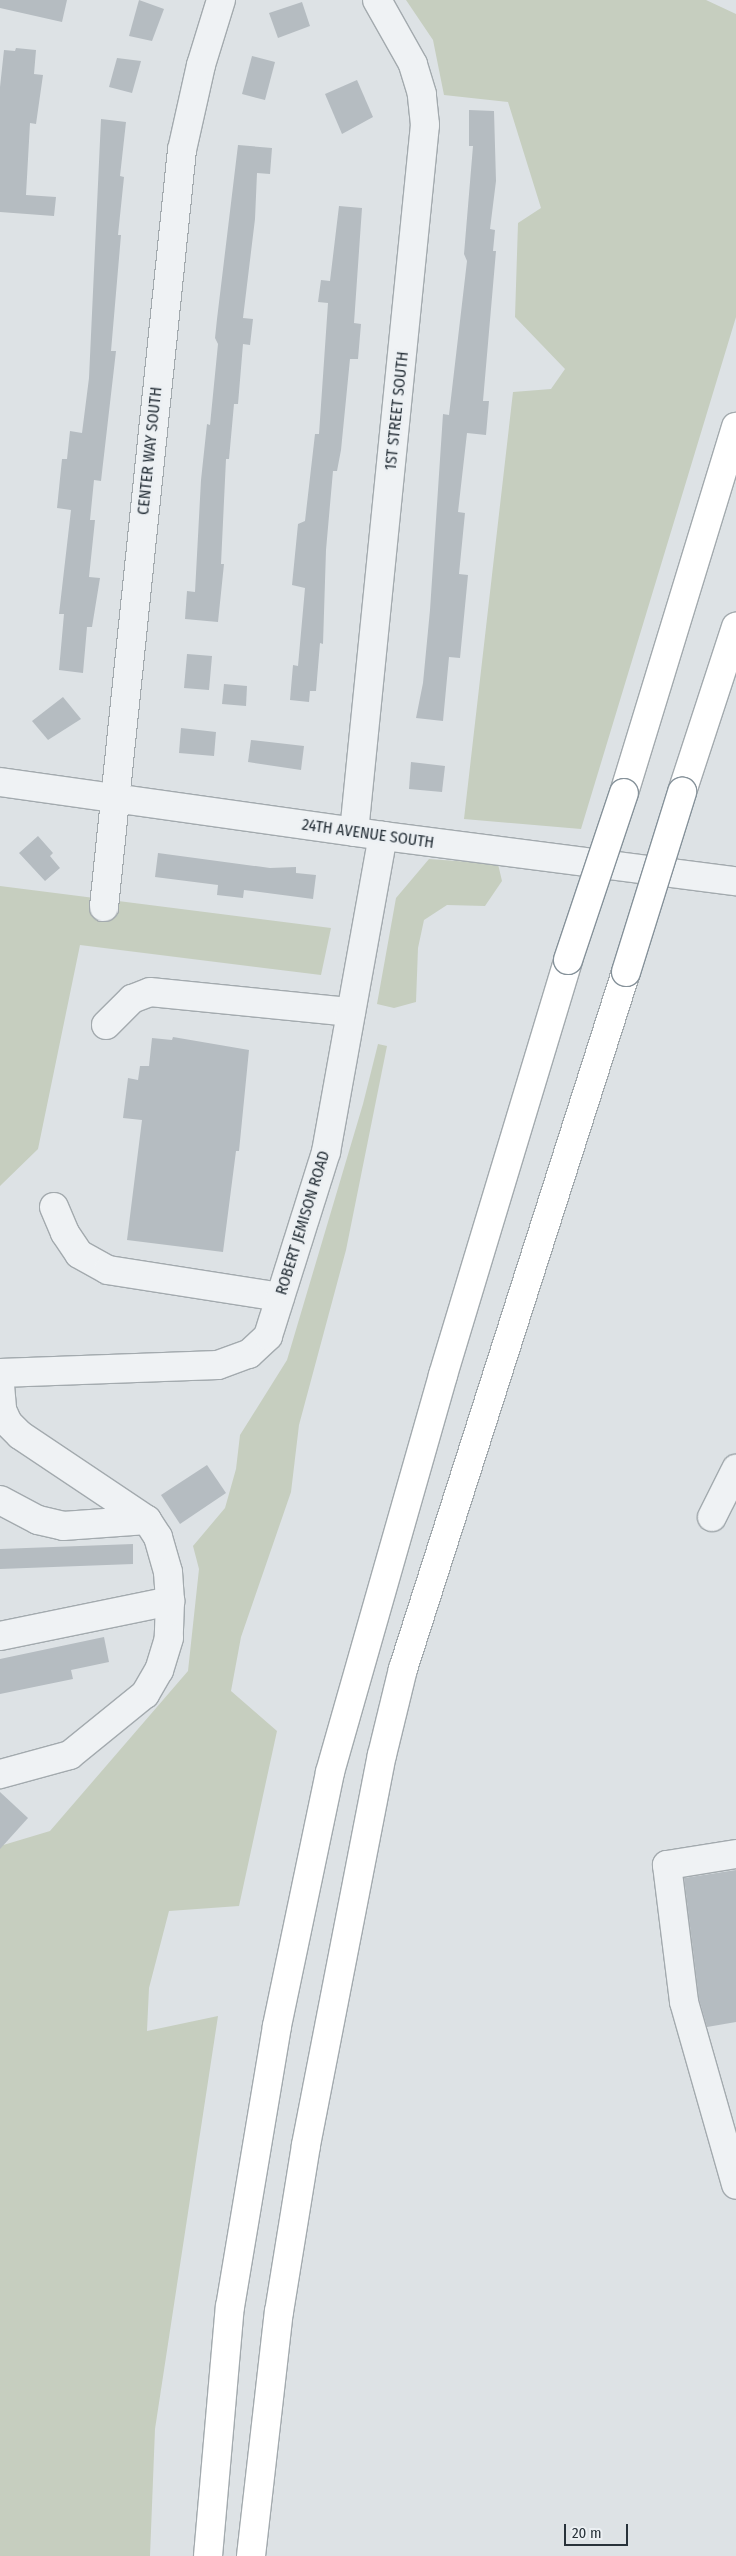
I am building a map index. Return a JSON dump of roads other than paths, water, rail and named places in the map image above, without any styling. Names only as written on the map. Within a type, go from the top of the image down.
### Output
[{"type":"highway","points":[[208,2556],[230,2307],[277,2026],[330,1772],[443,1375],[568,960],[624,793],[736,427]]},
{"type":"highway","points":[[251,2556],[278,2322],[304,2155],[382,1755],[403,1669],[736,627]]},
{"type":"street","name":"CENTER WAY SOUTH","points":[[104,907],[113,798],[182,150],[201,65],[221,0]]},
{"type":"street","name":"1ST STREET SOUTH","points":[[354,832],[426,125],[422,94],[413,64],[377,0]]},
{"type":"street","name":"24TH AVENUE SOUTH","points":[[0,782],[383,836],[736,881]]},
{"type":"street","name":"ROBERT JEMISON ROAD","points":[[0,1373],[218,1365],[249,1354],[268,1336],[326,1152],[383,836]]},
{"type":"street","points":[[106,1025],[132,999],[150,992],[351,1012]]},
{"type":"street","points":[[54,1207],[65,1233],[79,1254],[108,1270],[280,1297]]},
{"type":"street","points":[[0,1385],[2,1410],[8,1423],[20,1435],[147,1520],[158,1537],[168,1572],[170,1601],[169,1638],[159,1670],[145,1694],[70,1755],[0,1774]]},
{"type":"street","points":[[712,1517],[736,1469]]},
{"type":"street","points":[[0,1500],[38,1520],[63,1526],[147,1520]]},
{"type":"street","points":[[0,1636],[170,1601]]},
{"type":"street","points":[[736,1854],[667,1865],[684,2002],[736,2184]]}]
